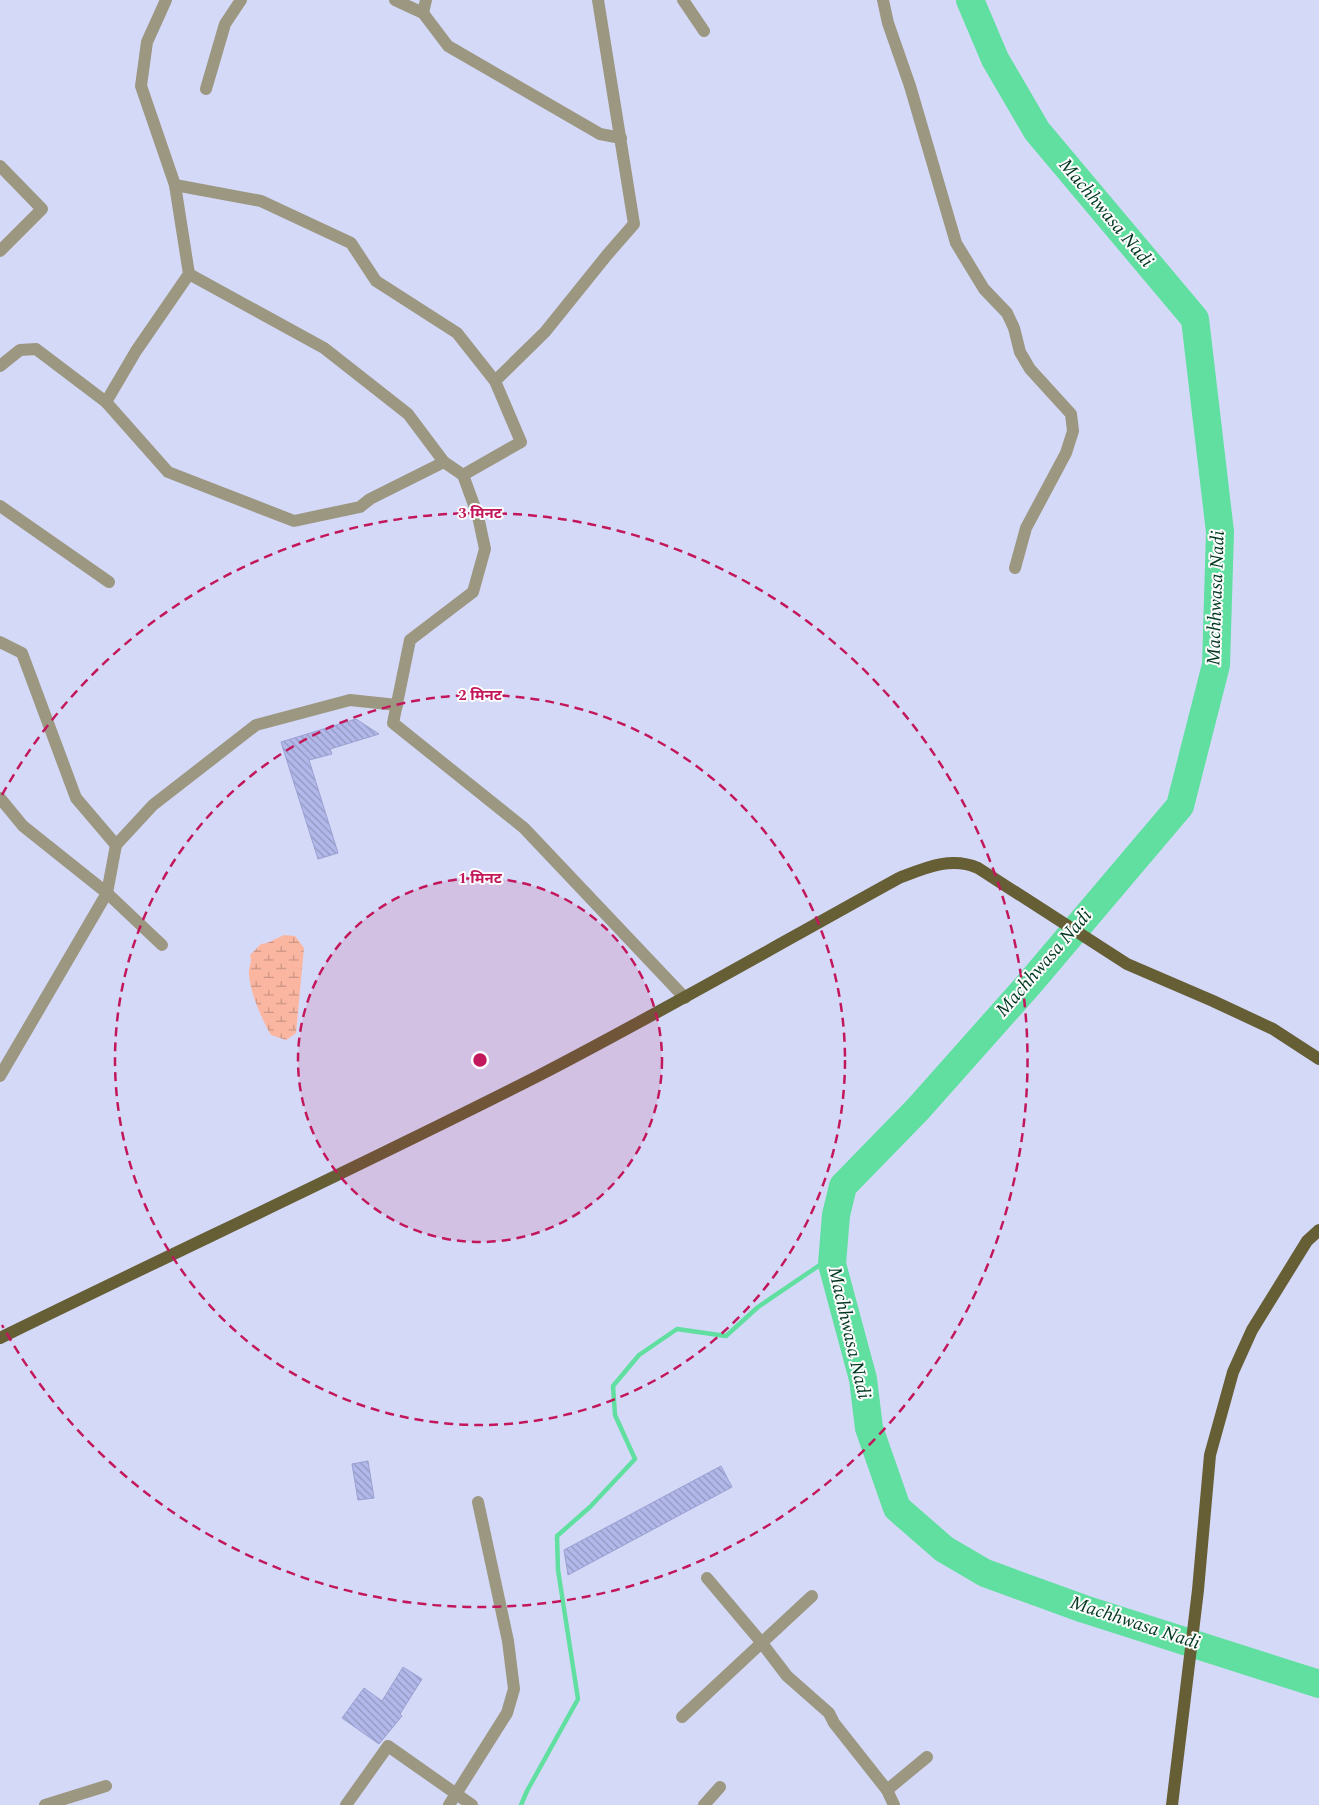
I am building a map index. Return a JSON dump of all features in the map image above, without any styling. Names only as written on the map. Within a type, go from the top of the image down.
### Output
[{"type":"main road","points":[[0,1338],[540,1075],[685,998],[890,882],[928,866],[967,863],[978,868],[1127,964],[1273,1029],[1319,1058]]},
{"type":"main road","points":[[1172,1805],[1198,1590],[1210,1454],[1233,1372],[1252,1330],[1307,1242],[1319,1230]]},
{"type":"street","points":[[106,402],[136,351],[189,274],[175,185],[141,86],[147,42],[166,0]]},
{"type":"street","points":[[206,89],[225,24],[241,0]]},
{"type":"street","points":[[395,0],[424,6],[448,46],[600,134],[621,138]]},
{"type":"street","points":[[495,381],[545,332],[634,224],[598,0]]},
{"type":"street","points":[[683,0],[704,31]]},
{"type":"street","points":[[883,0],[888,24],[910,86],[956,243],[984,289],[1006,314],[1014,328],[1020,352],[1030,369],[1071,414],[1073,431],[1066,453],[1026,528],[1015,568]]},
{"type":"street","points":[[0,166],[42,209],[0,251]]},
{"type":"street","points":[[175,185],[261,200],[351,243],[376,281],[457,333],[495,381],[521,442],[463,475]]},
{"type":"street","points":[[189,274],[324,348],[408,414],[444,462],[463,475],[478,516],[485,549],[473,592],[410,640],[393,723],[524,828],[685,998]]},
{"type":"street","points":[[0,366],[20,350],[36,348],[106,402],[168,472],[294,521],[360,507],[370,498],[444,462]]},
{"type":"street","points":[[0,506],[109,582]]},
{"type":"street","points":[[0,642],[22,653],[76,798],[116,845]]},
{"type":"street","points":[[0,1076],[107,893],[116,845],[153,805],[256,725],[350,700],[397,705]]},
{"type":"street","points":[[0,798],[23,826],[107,893],[162,945]]},
{"type":"street","points":[[449,1805],[507,1713],[514,1689],[508,1641],[478,1502]]},
{"type":"street","points":[[707,1578],[787,1676],[828,1713],[887,1790],[894,1805]]},
{"type":"street","points":[[682,1717],[812,1596]]},
{"type":"street","points":[[346,1805],[388,1746],[472,1805]]},
{"type":"street","points":[[887,1790],[926,1757]]},
{"type":"street","points":[[45,1805],[106,1786]]},
{"type":"street","points":[[704,1805],[720,1786]]},
{"type":"green space","points":[[284,935],[295,936],[304,948],[296,1033],[286,1040],[271,1035],[267,1029],[253,995],[249,977],[250,955],[261,944]]},
{"type":"building","points":[[356,719],[379,734],[330,749],[332,754],[309,760],[338,853],[318,859],[281,742]]},
{"type":"building","points":[[368,1461],[374,1498],[358,1500],[352,1464]]},
{"type":"building","points":[[721,1466],[732,1487],[568,1575],[564,1550]]},
{"type":"building","points":[[403,1667],[422,1679],[400,1714],[402,1716],[379,1744],[342,1718],[364,1688],[382,1701]]},
{"type":"waterway","name":"Machhwasa Nadi","points":[[970,0],[995,59],[1037,131],[1195,319],[1220,532],[1216,665],[1180,806],[1030,983],[918,1109],[843,1186],[836,1215],[832,1264],[863,1379],[869,1428],[897,1508],[944,1549],[985,1573],[1084,1609],[1319,1684]]},
{"type":"waterway","points":[[521,1805],[578,1699],[558,1570],[557,1536],[590,1507],[635,1459],[615,1415],[613,1386],[639,1355],[677,1329],[726,1336],[758,1307],[833,1256]]}]
